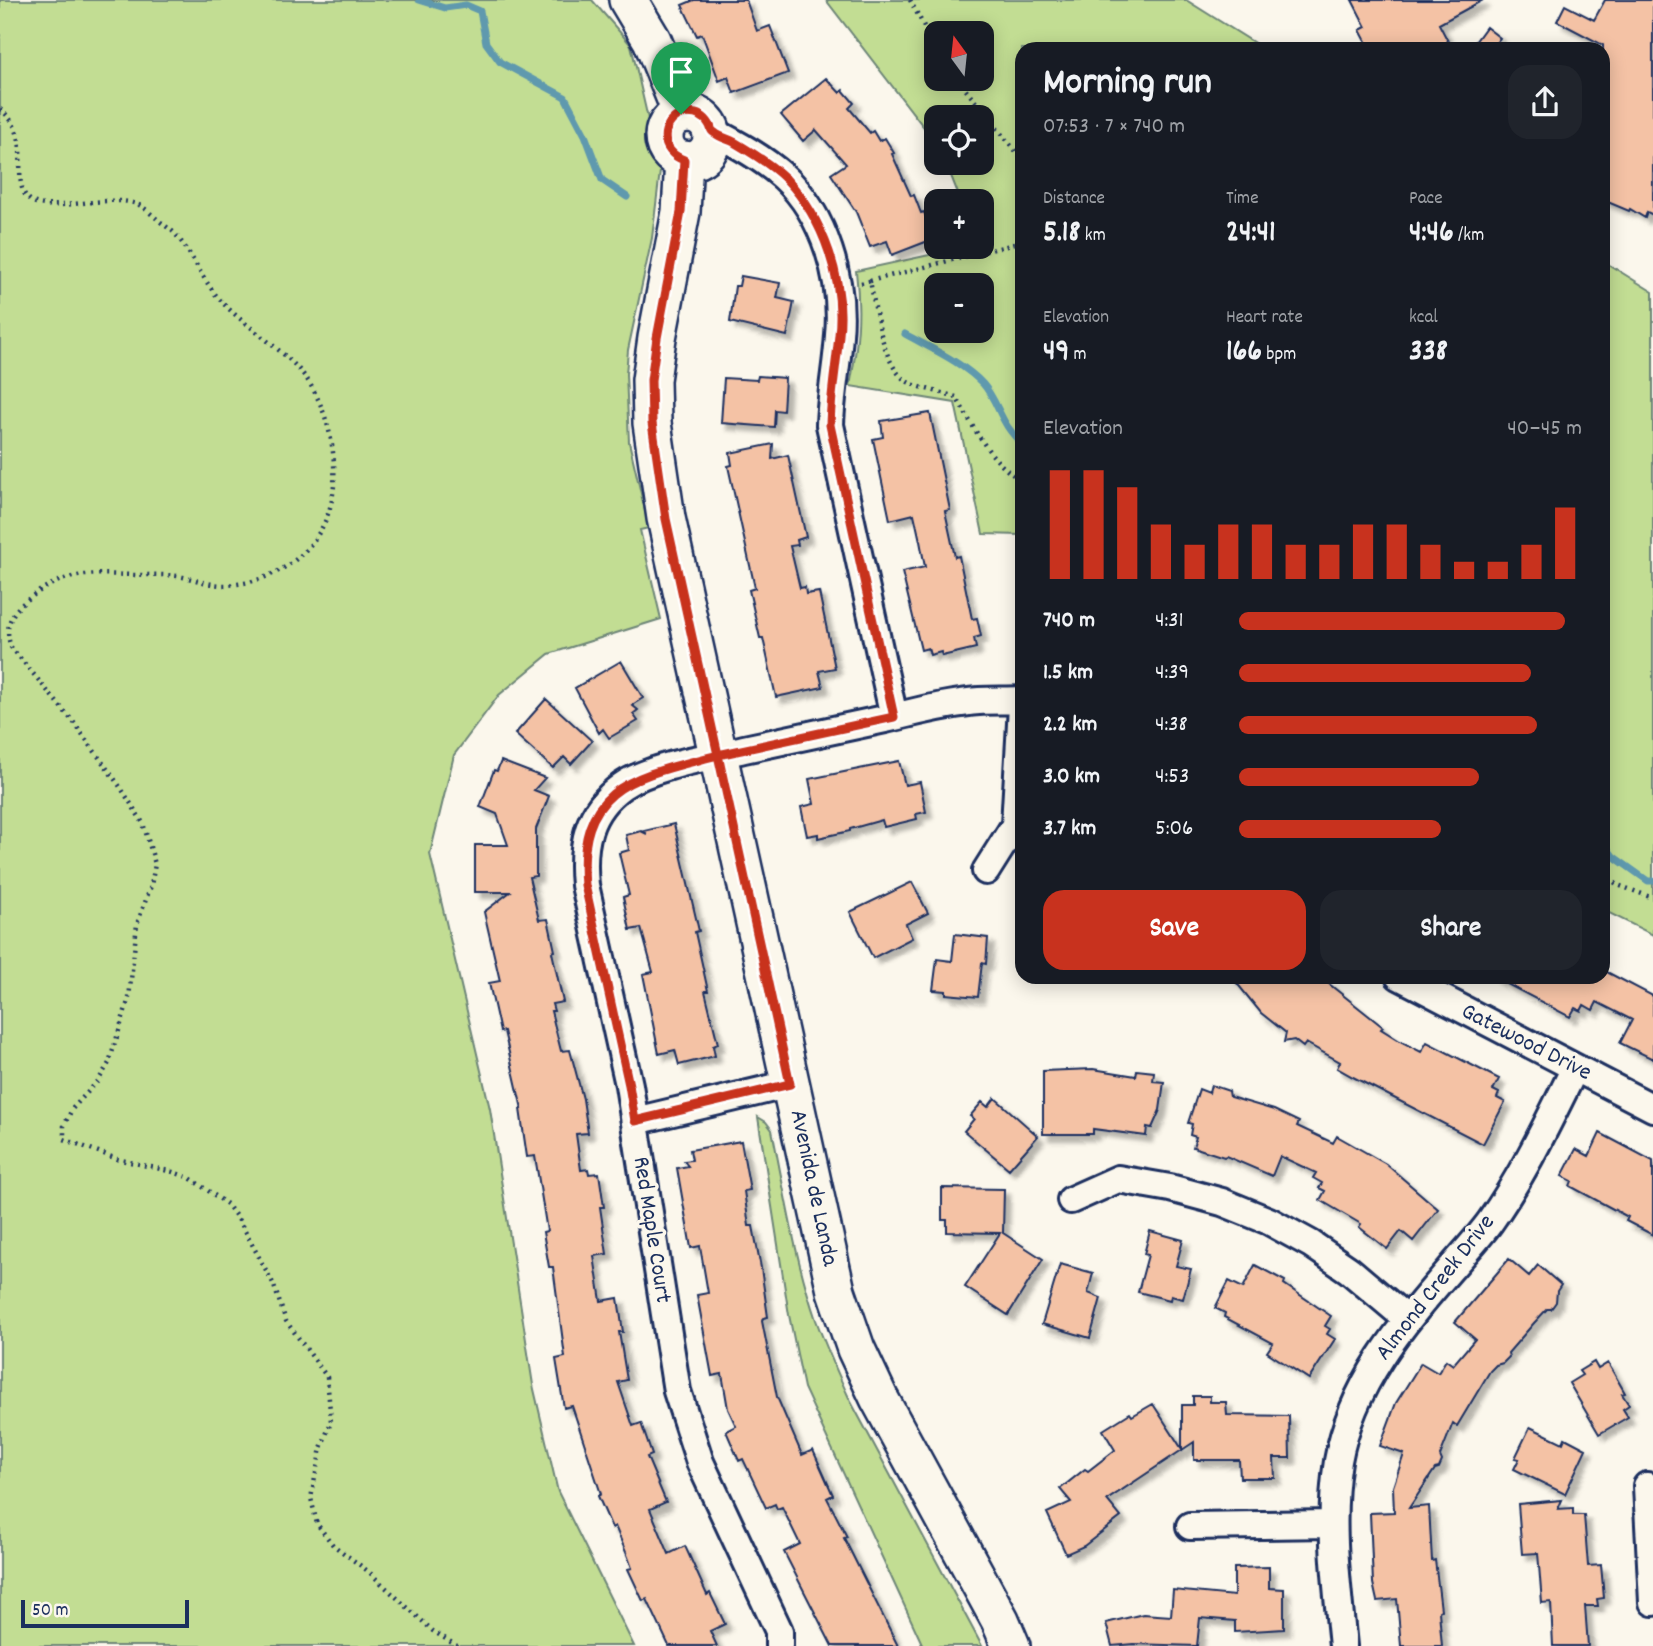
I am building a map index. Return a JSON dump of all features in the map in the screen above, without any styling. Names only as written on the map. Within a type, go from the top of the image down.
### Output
[{"type":"street","points":[[628,0],[697,123],[759,158],[785,178],[805,203],[821,231],[833,263],[839,299],[840,334],[831,391],[830,425],[894,717]]},
{"type":"street","name":"Avenida de Landa","points":[[697,123],[669,122],[664,137],[670,152],[684,160],[681,212],[651,380],[652,423],[666,519],[836,1291],[856,1349],[879,1398],[1000,1620],[1011,1646]]},
{"type":"street","points":[[718,755],[979,701],[1015,700]]},
{"type":"street","name":"Red Maple Court","points":[[718,755],[648,773],[620,787],[600,809],[587,831],[583,859],[585,885],[629,1085],[677,1391],[700,1462],[779,1631],[779,1646]]},
{"type":"street","points":[[986,871],[1015,825]]},
{"type":"street","name":"Gatewood Drive","points":[[1414,984],[1653,1108]]},
{"type":"street","name":"Almond Creek Drive","points":[[1343,1646],[1332,1524],[1339,1458],[1349,1421],[1364,1384],[1384,1350],[1407,1319],[1488,1225],[1509,1195],[1576,1068]]},
{"type":"street","points":[[635,1121],[790,1084]]},
{"type":"street","points":[[1071,1200],[1118,1179],[1170,1188],[1222,1202],[1311,1244],[1349,1270],[1407,1319]]},
{"type":"street","points":[[1647,1486],[1653,1602]]},
{"type":"street","points":[[1191,1526],[1332,1524]]},
{"type":"path","points":[[910,0],[924,26]]},
{"type":"path","points":[[967,91],[1015,150]]},
{"type":"path","points":[[0,108],[19,132],[21,186],[30,201],[42,205],[112,201],[139,205],[176,234],[220,299],[305,376],[322,408],[334,458],[334,487],[326,523],[314,542],[284,570],[261,579],[225,585],[165,575],[79,574],[43,587],[20,605],[9,622],[7,636],[11,647],[75,724],[121,788],[143,823],[155,864],[151,886],[137,924],[129,998],[109,1063],[98,1081],[72,1109],[64,1126],[64,1139],[117,1160],[190,1178],[227,1204],[240,1222],[272,1283],[286,1321],[327,1377],[331,1422],[321,1448],[311,1498],[317,1524],[333,1545],[369,1572],[433,1631],[457,1646]]},
{"type":"path","points":[[853,285],[1015,244]]},
{"type":"path","points":[[870,281],[881,333],[893,368],[908,382],[956,397],[985,449],[1015,476]]},
{"type":"path","points":[[1610,879],[1618,885],[1653,898]]},
{"type":"green space","points":[[0,0],[592,0],[631,45],[660,171],[652,238],[628,350],[626,374],[629,442],[649,528],[640,530],[661,619],[549,654],[499,695],[454,755],[430,854],[490,1109],[533,1385],[558,1492],[634,1646],[0,1646]]},
{"type":"green space","points":[[826,0],[1186,0],[1253,42],[1015,42],[1015,535],[983,534],[955,403],[850,386],[858,328],[856,271],[924,256],[924,259],[994,259],[994,189],[956,189],[951,175],[994,175],[994,105],[924,105],[924,127]]},
{"type":"green space","points":[[1610,265],[1653,292],[1653,935],[1610,914]]},
{"type":"green space","points":[[758,1117],[772,1130],[802,1274],[828,1350],[850,1400],[982,1646],[923,1646],[804,1388],[789,1315]]},
{"type":"building","points":[[694,0],[746,0],[757,31],[770,26],[788,73],[734,93],[728,77],[719,81],[702,34],[697,36],[682,5]]},
{"type":"building","points":[[1352,0],[1483,0],[1439,24],[1448,42],[1366,42],[1360,30],[1366,27]]},
{"type":"building","points":[[1605,0],[1653,0],[1653,215],[1647,212],[1645,218],[1630,209],[1629,211],[1610,203],[1610,42],[1597,42],[1557,21],[1565,5],[1594,20]]},
{"type":"building","points":[[1486,27],[1500,38],[1497,42],[1475,42]]},
{"type":"building","points":[[826,78],[840,93],[843,90],[854,103],[849,108],[870,133],[873,131],[879,141],[885,138],[894,153],[892,154],[911,196],[914,195],[921,213],[924,212],[924,243],[892,255],[887,241],[870,247],[856,212],[831,174],[846,164],[816,130],[803,141],[781,115]]},
{"type":"building","points":[[741,276],[780,283],[777,298],[794,302],[787,336],[730,322],[735,286],[739,286]]},
{"type":"building","points":[[758,376],[785,378],[783,411],[775,410],[774,427],[721,423],[724,378],[757,380]]},
{"type":"building","points":[[930,413],[950,510],[945,511],[955,557],[959,556],[972,619],[977,618],[981,636],[974,638],[976,648],[942,656],[941,652],[930,655],[928,648],[921,650],[902,572],[925,567],[914,514],[890,520],[873,439],[883,437],[881,421]]},
{"type":"building","points":[[773,444],[772,459],[788,455],[806,537],[797,540],[798,545],[790,546],[800,588],[805,587],[806,594],[819,592],[835,668],[819,671],[823,687],[776,697],[749,590],[755,588],[728,466],[732,465],[730,453]]},
{"type":"building","points":[[621,661],[643,698],[632,705],[638,710],[633,714],[638,721],[609,738],[603,729],[599,733],[575,688]]},
{"type":"building","points":[[546,699],[592,741],[571,764],[564,757],[553,768],[515,734]]},
{"type":"building","points":[[501,761],[545,778],[534,790],[549,796],[536,829],[536,876],[529,877],[539,920],[548,919],[555,951],[552,952],[563,1002],[552,1004],[554,1011],[551,1011],[561,1051],[570,1050],[583,1099],[588,1133],[576,1134],[581,1170],[588,1169],[589,1174],[599,1173],[604,1207],[600,1207],[607,1254],[594,1256],[601,1301],[618,1298],[623,1332],[619,1332],[627,1380],[618,1382],[633,1426],[641,1423],[652,1455],[647,1457],[666,1502],[650,1509],[669,1554],[685,1546],[707,1595],[710,1593],[725,1624],[710,1631],[717,1646],[669,1646],[647,1599],[643,1601],[628,1569],[632,1568],[615,1526],[612,1528],[598,1496],[601,1494],[572,1406],[564,1408],[556,1359],[565,1357],[553,1267],[549,1267],[543,1232],[547,1231],[535,1156],[527,1157],[522,1109],[504,1031],[500,1032],[489,983],[500,981],[484,912],[510,892],[475,892],[475,845],[508,845],[497,814],[480,807],[494,770],[497,771]]},
{"type":"building","points":[[899,761],[905,785],[920,782],[926,812],[916,814],[917,819],[884,827],[882,820],[818,838],[818,834],[807,836],[801,807],[814,804],[809,779]]},
{"type":"building","points":[[674,824],[699,931],[695,932],[718,1044],[713,1046],[715,1056],[679,1065],[675,1050],[659,1054],[643,974],[653,972],[641,928],[630,930],[623,897],[629,895],[619,853],[629,850],[626,835],[641,831],[647,834],[644,831]]},
{"type":"building","points":[[912,882],[928,913],[906,924],[912,938],[873,958],[850,912]]},
{"type":"building","points":[[955,934],[988,938],[986,964],[982,963],[978,997],[933,990],[937,959],[952,961]]},
{"type":"building","points":[[1610,974],[1653,996],[1653,1059],[1620,1043],[1632,1020],[1597,1002],[1593,1010],[1584,1005],[1581,1011],[1575,1008],[1570,1017],[1507,984],[1610,984]]},
{"type":"building","points":[[1237,984],[1329,984],[1383,1027],[1381,1029],[1400,1041],[1421,1052],[1427,1042],[1499,1079],[1493,1090],[1499,1093],[1497,1098],[1505,1102],[1483,1144],[1337,1068],[1340,1062],[1306,1043],[1303,1047],[1294,1040],[1284,1042],[1286,1033],[1261,1013]]},
{"type":"building","points":[[1093,1069],[1136,1076],[1137,1070],[1154,1072],[1153,1081],[1164,1082],[1160,1110],[1152,1128],[1147,1127],[1146,1136],[1093,1129],[1093,1134],[1043,1134],[1043,1071]]},
{"type":"building","points":[[1211,1085],[1229,1091],[1230,1097],[1274,1110],[1299,1122],[1297,1126],[1333,1143],[1337,1136],[1386,1164],[1438,1209],[1413,1241],[1401,1231],[1387,1249],[1359,1227],[1361,1224],[1320,1200],[1325,1191],[1319,1188],[1322,1183],[1313,1178],[1316,1173],[1280,1156],[1272,1176],[1226,1156],[1193,1147],[1196,1137],[1190,1135],[1192,1124],[1188,1123],[1199,1089],[1209,1093]]},
{"type":"building","points":[[995,1098],[1038,1136],[1009,1169],[964,1131],[974,1119],[970,1116],[982,1102],[988,1107]]},
{"type":"building","points":[[1600,1133],[1653,1161],[1653,1235],[1626,1221],[1628,1217],[1570,1186],[1572,1181],[1562,1176],[1576,1149],[1589,1156]]},
{"type":"building","points":[[741,1141],[750,1190],[744,1191],[749,1226],[753,1226],[768,1317],[762,1321],[777,1397],[802,1455],[813,1450],[833,1495],[827,1498],[847,1537],[844,1538],[898,1646],[832,1646],[784,1552],[800,1544],[782,1507],[777,1509],[775,1504],[766,1508],[743,1459],[739,1461],[726,1431],[736,1426],[728,1409],[722,1374],[712,1376],[697,1295],[708,1293],[700,1246],[691,1248],[677,1168],[688,1166],[684,1161],[692,1160],[690,1150]]},
{"type":"building","points":[[942,1188],[1004,1189],[1003,1233],[1043,1259],[1008,1315],[965,1287],[1000,1233],[947,1232],[947,1220],[942,1220]]},
{"type":"building","points":[[1150,1231],[1183,1240],[1176,1266],[1191,1269],[1183,1299],[1171,1296],[1170,1300],[1138,1292],[1148,1255],[1144,1254]]},
{"type":"building","points":[[1509,1259],[1529,1276],[1538,1265],[1561,1285],[1551,1309],[1547,1309],[1534,1323],[1508,1353],[1509,1357],[1490,1371],[1457,1426],[1453,1423],[1440,1456],[1442,1461],[1439,1468],[1435,1469],[1409,1508],[1429,1506],[1432,1561],[1435,1560],[1441,1610],[1442,1646],[1401,1646],[1397,1599],[1377,1601],[1373,1583],[1370,1513],[1394,1512],[1393,1487],[1404,1454],[1380,1446],[1396,1403],[1421,1363],[1438,1373],[1446,1360],[1453,1365],[1475,1339],[1455,1322]]},
{"type":"building","points":[[1060,1264],[1093,1273],[1088,1293],[1101,1298],[1090,1338],[1042,1324]]},
{"type":"building","points":[[1255,1265],[1285,1281],[1284,1284],[1331,1316],[1325,1326],[1330,1329],[1327,1334],[1335,1339],[1309,1379],[1267,1352],[1273,1343],[1224,1317],[1225,1313],[1215,1308],[1229,1281],[1243,1288]]},
{"type":"building","points":[[1594,1362],[1598,1369],[1608,1363],[1629,1405],[1623,1409],[1628,1417],[1599,1434],[1569,1383],[1582,1375],[1579,1371]]},
{"type":"building","points":[[1193,1396],[1210,1396],[1210,1402],[1226,1402],[1227,1415],[1289,1416],[1290,1458],[1274,1458],[1275,1478],[1240,1478],[1239,1460],[1194,1460],[1194,1442],[1107,1500],[1121,1517],[1084,1546],[1066,1554],[1047,1513],[1071,1502],[1060,1489],[1115,1450],[1103,1430],[1130,1413],[1132,1416],[1153,1404],[1182,1449],[1182,1405],[1193,1405]]},
{"type":"building","points":[[1530,1427],[1563,1443],[1565,1438],[1586,1449],[1565,1494],[1514,1469],[1519,1459],[1515,1458]]},
{"type":"building","points":[[1562,1500],[1558,1509],[1573,1508],[1573,1515],[1584,1515],[1588,1566],[1601,1565],[1604,1598],[1597,1599],[1598,1606],[1585,1606],[1588,1646],[1553,1646],[1551,1602],[1542,1603],[1538,1553],[1522,1554],[1518,1504]]},
{"type":"building","points":[[1269,1567],[1269,1588],[1284,1589],[1284,1629],[1235,1632],[1235,1621],[1200,1618],[1197,1646],[1112,1646],[1106,1623],[1143,1614],[1171,1616],[1173,1590],[1234,1596],[1234,1568]]},
{"type":"waterway","points":[[419,0],[445,8],[466,5],[480,11],[486,43],[500,62],[565,97],[585,135],[602,180],[627,197]]},
{"type":"waterway","points":[[905,334],[946,356],[975,376],[988,391],[1015,436]]},
{"type":"waterway","points":[[1610,852],[1648,881],[1653,881]]},
{"type":"route","points":[[681,114],[669,122],[664,137],[670,152],[676,158],[684,160],[681,212],[651,380],[652,423],[666,519],[718,755],[648,773],[620,787],[600,809],[584,842],[585,885],[635,1121],[790,1084],[718,755],[894,717],[830,425],[831,391],[840,334],[839,299],[833,263],[821,231],[805,203],[785,178],[759,158],[712,131],[704,118],[689,112],[681,114]]}]
